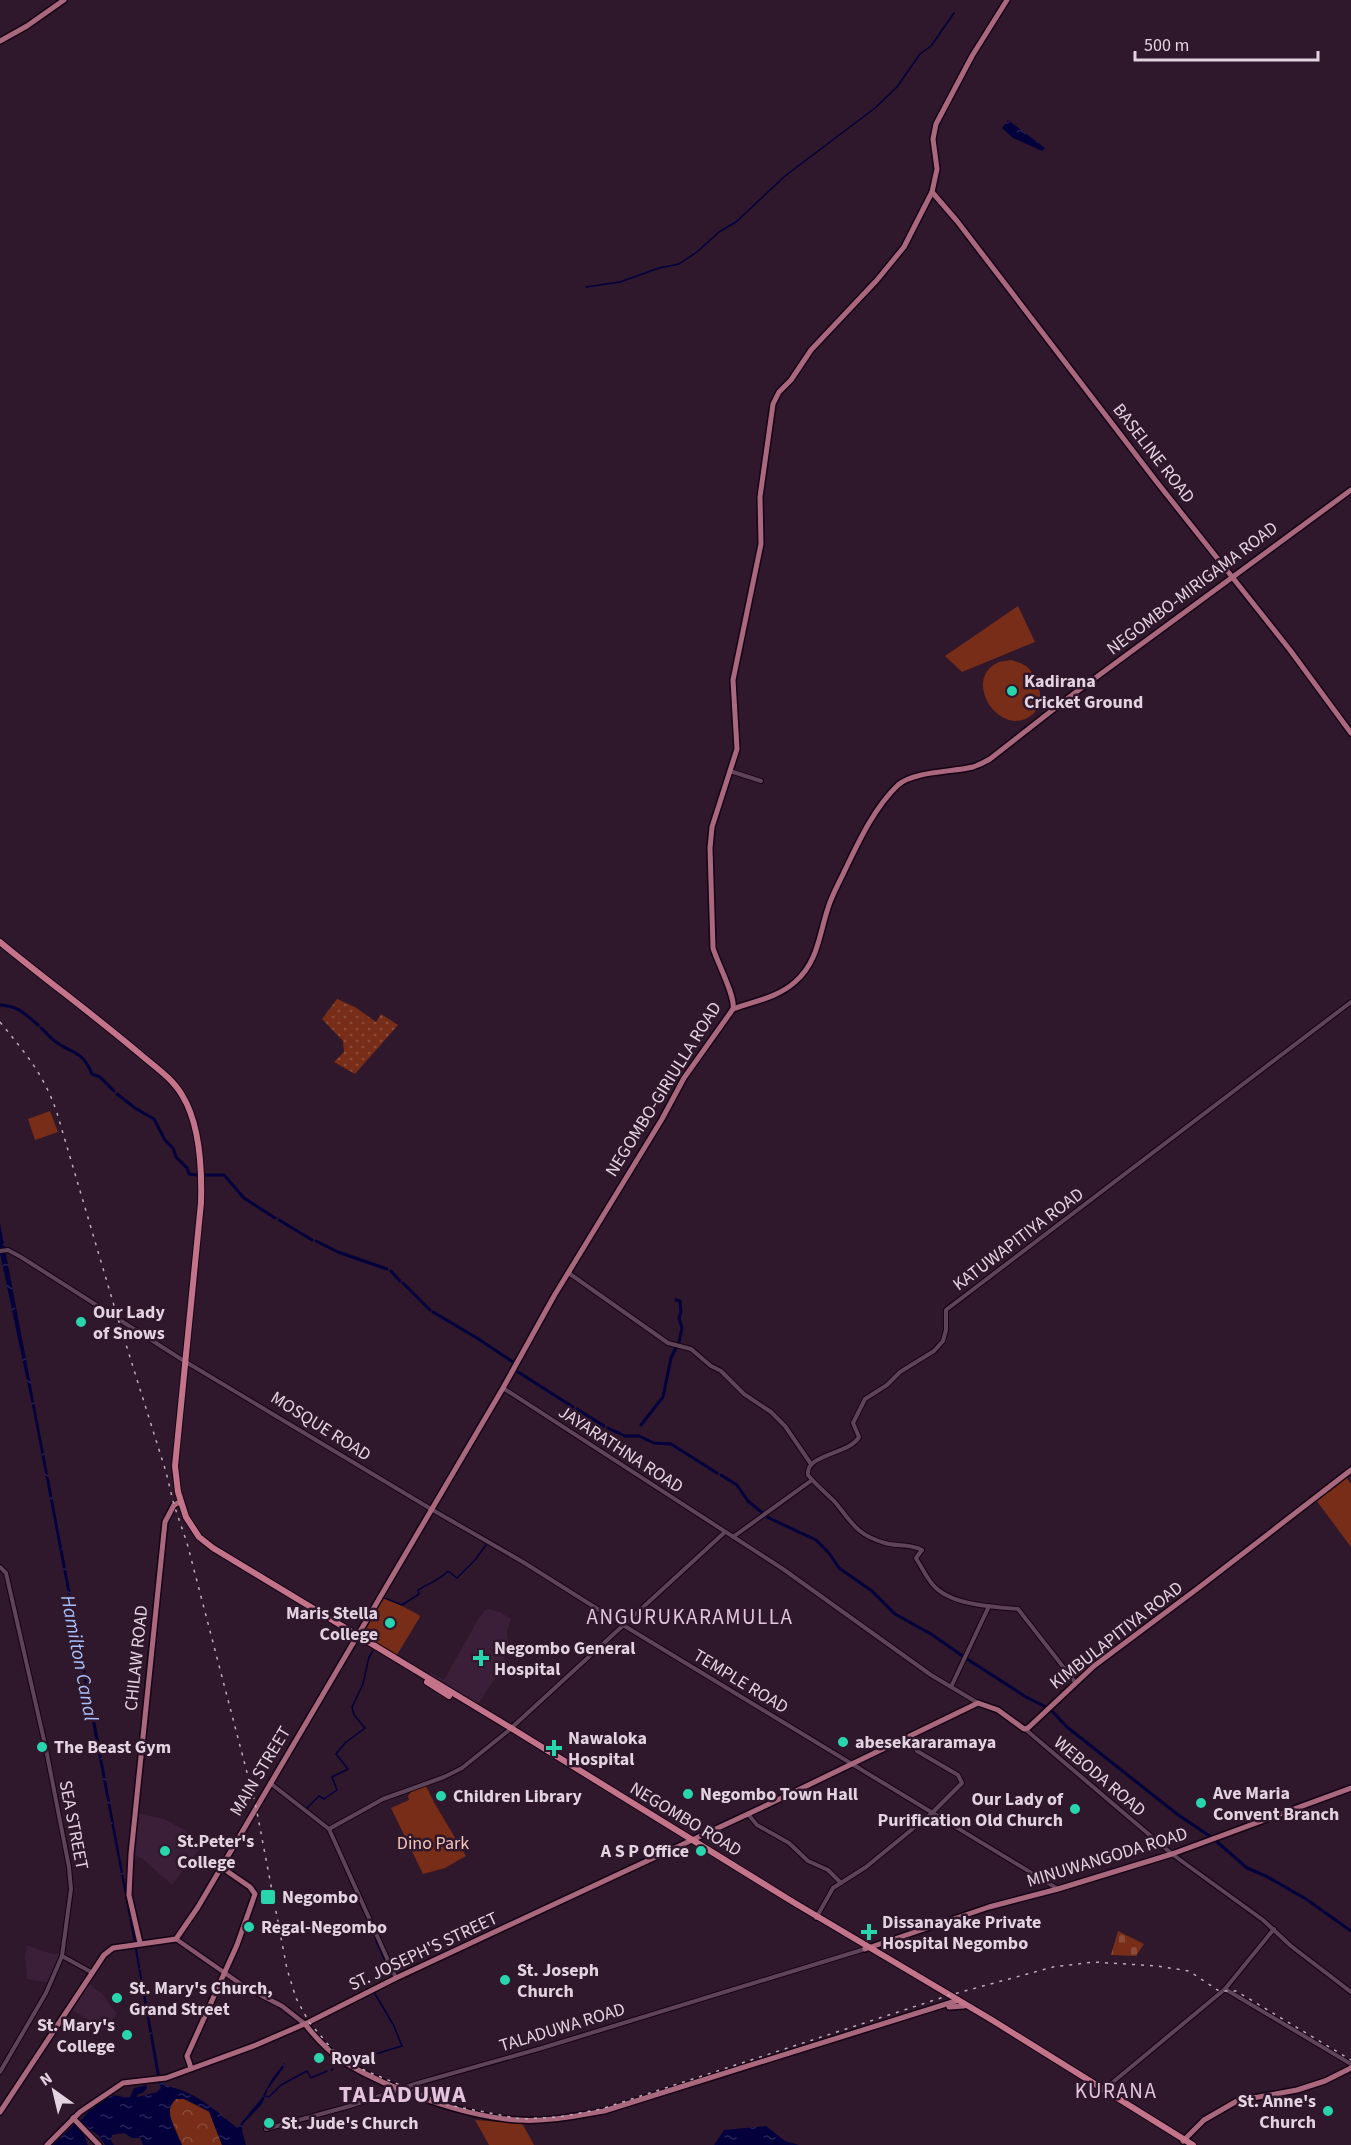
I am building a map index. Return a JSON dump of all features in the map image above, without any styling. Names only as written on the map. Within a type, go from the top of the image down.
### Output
[{"type":"highway","name":"NEGOMBO ROAD","points":[[0,943],[56,991],[118,1037],[171,1083],[184,1103],[197,1155],[199,1187],[171,1457],[172,1479],[179,1504],[187,1527],[199,1541],[228,1562],[510,1730],[1193,2145]]},
{"type":"main road","points":[[0,41],[64,0]]},
{"type":"main road","name":"NEGOMBO-GIRIULLA ROAD","points":[[356,1637],[684,1078],[734,1004],[713,948],[712,827],[736,749],[733,680],[761,544],[760,497],[773,404],[779,392],[791,380],[811,350],[900,252],[932,192],[937,169],[933,139],[936,124],[972,56],[1007,0]]},
{"type":"main road","name":"BASELINE ROAD","points":[[932,192],[957,221],[1290,650],[1351,733]]},
{"type":"main road","name":"NEGOMBO-MIRIGAMA ROAD","points":[[732,1008],[778,994],[796,982],[806,971],[818,949],[830,902],[858,843],[869,823],[897,786],[910,778],[975,766],[990,759],[1068,698],[1351,490]]},
{"type":"main road","name":"KIMBULAPITIYA ROAD","points":[[1024,1729],[1033,1724],[1075,1682],[1351,1470]]},
{"type":"main road","name":"CHILAW ROAD","points":[[137,1944],[129,1895],[129,1876],[166,1518],[179,1504]]},
{"type":"main road","name":"MAIN STREET","points":[[176,1939],[198,1906],[356,1637]]},
{"type":"main road","points":[[690,1841],[978,1703],[998,1710],[1024,1729]]},
{"type":"main road","name":"MINUWANGODA ROAD","points":[[867,1948],[989,1907],[1058,1889],[1172,1854],[1351,1788]]},
{"type":"main road","name":"ST. JOSEPH'S STREET","points":[[47,2145],[105,2094],[123,2083],[166,2078],[256,2045],[305,2024],[396,1978],[690,1841]]},
{"type":"main road","points":[[191,2068],[187,2056],[226,1974],[255,1894],[250,1887],[221,1867]]},
{"type":"main road","points":[[0,2112],[108,1950],[176,1939],[254,1992],[282,2006],[305,2024],[330,2051],[344,2062],[401,2089],[443,2105],[517,2120],[564,2118],[604,2111],[866,2028],[958,2002]]},
{"type":"main road","points":[[948,2006],[958,2002]]},
{"type":"main road","points":[[1185,2142],[1204,2120],[1237,2101],[1297,2090],[1325,2081],[1351,2066]]},
{"type":"main road","points":[[76,2120],[99,2145]]},
{"type":"street","points":[[730,771],[761,781]]},
{"type":"street","name":"KATUWAPITIYA ROAD","points":[[811,1464],[856,1442],[859,1437],[853,1423],[865,1399],[943,1341],[946,1330],[946,1310],[1351,1002]]},
{"type":"street","name":"MOSQUE ROAD","points":[[2,1250],[21,1257],[431,1509]]},
{"type":"street","points":[[570,1274],[672,1344],[690,1349],[721,1371],[744,1394],[771,1412],[785,1426],[811,1464],[807,1472],[812,1480],[836,1504],[846,1519],[860,1532],[887,1544],[904,1544],[921,1549],[917,1560],[930,1582],[940,1592],[949,1598],[1018,1609],[1075,1682]]},
{"type":"street","name":"JAYARATHNA ROAD","points":[[503,1388],[725,1532]]},
{"type":"street","points":[[733,1537],[812,1480]]},
{"type":"street","name":"TEMPLE ROAD","points":[[431,1509],[524,1562],[622,1625],[1058,1889]]},
{"type":"street","points":[[329,1828],[383,1799],[444,1777],[462,1768],[510,1730],[725,1532],[801,1581],[895,1650],[978,1703]]},
{"type":"street","name":"SEA STREET","points":[[0,1568],[6,1573],[46,1749],[69,1867],[71,1889],[62,1956],[46,1994],[0,2072]]},
{"type":"street","points":[[951,1687],[989,1606]]},
{"type":"street","name":"WEBODA ROAD","points":[[1024,1729],[1172,1854],[1274,1929],[1291,1946],[1351,1992]]},
{"type":"street","points":[[816,1917],[833,1888],[866,1868],[932,1813],[962,1783],[961,1779],[921,1755],[909,1737]]},
{"type":"street","points":[[270,1783],[329,1828],[396,1978]]},
{"type":"street","points":[[748,1814],[757,1825],[789,1843],[808,1861],[828,1870],[841,1883]]},
{"type":"street","points":[[1102,2091],[1225,1989],[1274,1929]]},
{"type":"street","name":"TALADUWA ROAD","points":[[266,2128],[350,2106],[867,1948]]},
{"type":"street","points":[[62,1956],[92,1972]]},
{"type":"street","points":[[1225,1989],[1351,2066]]},
{"type":"shaded area","name":"Negombo General Hospital","points":[[485,1610],[500,1612],[511,1619],[507,1631],[509,1650],[504,1659],[507,1661],[476,1707],[429,1678],[431,1673],[444,1680],[477,1621]]},
{"type":"shaded area","name":"St.Peter's College","points":[[136,1813],[164,1819],[185,1830],[201,1847],[172,1885],[143,1859],[131,1854]]},
{"type":"shaded area","points":[[27,1945],[62,1956],[50,1983],[27,1979],[25,1957]]},
{"type":"shaded area","points":[[86,1981],[103,1995],[117,2014],[112,2020],[109,2033],[69,2008]]},
{"type":"green space","points":[[1018,606],[1035,642],[962,672],[945,656]]},
{"type":"green space","name":"Kadirana Cricket Ground","points":[[1011,660],[1029,669],[1037,681],[1040,692],[1037,709],[1033,714],[1021,720],[1009,720],[998,714],[984,694],[983,682],[987,671],[998,662]]},
{"type":"green space","points":[[337,999],[355,1007],[376,1022],[381,1014],[398,1025],[355,1074],[334,1062],[344,1052],[343,1041],[322,1019]]},
{"type":"green space","points":[[50,1111],[58,1132],[35,1140],[28,1119]]},
{"type":"green space","points":[[1346,1477],[1351,1484],[1351,1547],[1316,1500]]},
{"type":"green space","name":"Maris Stella College","points":[[381,1595],[420,1617],[395,1658],[357,1635]]},
{"type":"green space","name":"Dino Park","points":[[426,1786],[466,1856],[445,1868],[423,1874],[391,1808],[409,1800],[408,1796],[412,1791]]},
{"type":"green space","points":[[1118,1931],[1144,1944],[1136,1956],[1111,1955]]},
{"type":"green space","points":[[175,2099],[184,2099],[209,2112],[222,2145],[182,2145],[168,2111]]},
{"type":"green space","points":[[475,2120],[522,2123],[534,2145],[489,2145]]},
{"type":"water","points":[[1008,120],[1045,148],[1042,151],[1013,138],[1002,128]]},
{"type":"water","name":"Hamilton Canal","points":[[0,1223],[161,2081],[213,2108],[237,2128],[261,2099],[285,2062],[284,2067],[268,2089],[262,2104],[243,2124],[242,2130],[246,2145],[222,2145],[209,2111],[184,2099],[176,2099],[170,2109],[170,2115],[182,2145],[143,2145],[140,2138],[132,2138],[124,2133],[112,2135],[111,2141],[114,2145],[105,2145],[91,2130],[84,2135],[88,2145],[53,2145],[73,2126],[73,2123],[78,2123],[93,2107],[107,2097],[130,2097],[134,2088],[146,2085],[147,2088],[137,2097],[157,2092],[161,2088],[158,2082],[33,1410],[0,1253]]},
{"type":"water","points":[[766,2126],[785,2141],[799,2145],[714,2145],[724,2130]]},
{"type":"waterway","points":[[586,287],[620,282],[659,268],[679,264],[697,252],[719,232],[736,222],[785,176],[875,108],[897,87],[920,54],[931,46],[954,13]]},
{"type":"waterway","points":[[0,1005],[16,1009],[38,1025]]},
{"type":"waterway","points":[[41,1028],[56,1042],[81,1057],[92,1074],[100,1077],[114,1091]]},
{"type":"waterway","points":[[117,1094],[154,1119],[165,1140],[173,1148],[176,1157],[187,1168],[189,1174],[197,1175]]},
{"type":"waterway","points":[[204,1175],[224,1175],[244,1198],[275,1218]]},
{"type":"waterway","points":[[279,1220],[312,1240]]},
{"type":"waterway","points":[[316,1241],[338,1252],[387,1269]]},
{"type":"waterway","points":[[391,1271],[400,1281]]},
{"type":"waterway","points":[[403,1283],[430,1310]]},
{"type":"waterway","points":[[641,1425],[663,1397],[671,1358],[679,1342],[682,1328],[679,1318],[681,1312],[680,1301],[676,1300]]},
{"type":"waterway","points":[[433,1312],[477,1338],[513,1362],[514,1365]]},
{"type":"waterway","points":[[515,1370],[573,1407]]},
{"type":"waterway","points":[[577,1409],[604,1426]]},
{"type":"waterway","points":[[608,1428],[625,1436],[639,1436],[654,1443],[671,1444],[717,1473]]},
{"type":"waterway","points":[[721,1475],[737,1485],[748,1501],[769,1518],[816,1540],[839,1568],[872,1591],[895,1614],[931,1634],[1026,1697],[1046,1707]]},
{"type":"waterway","points":[[382,1597],[402,1605],[419,1594],[418,1590],[448,1571],[457,1578],[486,1545]]},
{"type":"waterway","points":[[308,1810],[306,1809],[319,1796],[324,1799],[337,1790],[332,1777],[348,1769],[336,1754],[345,1743],[365,1728],[354,1715],[352,1707],[363,1684],[369,1657],[373,1651]]},
{"type":"waterway","points":[[1050,1709],[1067,1727],[1177,1814],[1211,1837]]},
{"type":"waterway","points":[[332,1839],[340,1858]]},
{"type":"waterway","points":[[1215,1840],[1247,1868],[1306,1899],[1351,1931]]},
{"type":"waterway","points":[[349,1879],[374,1935]]},
{"type":"waterway","points":[[376,1941],[392,1977]]},
{"type":"waterway","points":[[352,2061],[402,2046],[394,2026],[374,1992]]},
{"type":"waterway","points":[[264,2096],[269,2097],[281,2085],[307,2071],[311,2078],[327,2071]]},
{"type":"railway","points":[[0,1022],[40,1075],[57,1113],[187,1543],[256,1807],[287,1969],[296,1998],[309,2022],[332,2049],[364,2070],[448,2105],[521,2119],[559,2117],[601,2109],[950,1995],[1053,1967],[1094,1962],[1157,1966],[1189,1971],[1219,1991],[1236,1991],[1351,2060]]},
{"type":"place","name":"Kadirana Cricket Ground","points":[[1012,691]]},
{"type":"place","name":"Our Lady of Snows","points":[[81,1322]]},
{"type":"place","name":"Maris Stella College","points":[[390,1623]]},
{"type":"place","name":"Negombo General Hospital","points":[[481,1658]]},
{"type":"place","name":"abesekararamaya","points":[[843,1742]]},
{"type":"place","name":"The Beast Gym","points":[[42,1747]]},
{"type":"place","name":"Nawaloka Hospital","points":[[554,1748]]},
{"type":"place","name":"Negombo Town Hall","points":[[688,1794]]},
{"type":"place","name":"Children Library","points":[[441,1796]]},
{"type":"place","name":"Ave Maria Convent Branch","points":[[1201,1803]]},
{"type":"place","name":"Our Lady of Purification Old Church","points":[[1075,1809]]},
{"type":"place","name":"St.Peter's College","points":[[165,1851]]},
{"type":"place","name":"A S P Office","points":[[701,1851]]},
{"type":"place","name":"Negombo","points":[[268,1897]]},
{"type":"place","name":"Regal-Negombo","points":[[249,1927]]},
{"type":"place","name":"Dissanayake Private Hospital Negombo","points":[[869,1932]]},
{"type":"place","name":"St. Joseph Church","points":[[505,1980]]},
{"type":"place","name":"St. Mary's Church, Grand Street","points":[[117,1998]]},
{"type":"place","name":"St. Mary's College","points":[[127,2035]]},
{"type":"place","name":"Royal","points":[[319,2058]]},
{"type":"place","name":"St. Anne's Church","points":[[1328,2111]]},
{"type":"place","name":"St. Jude's Church","points":[[269,2123]]},
{"type":"district","name":"ANGURUKARAMULLA","points":[[690,1617]]},
{"type":"district","name":"KURANA","points":[[1116,2091]]},
{"type":"district","name":"TALADUWA","points":[[403,2094]]}]
